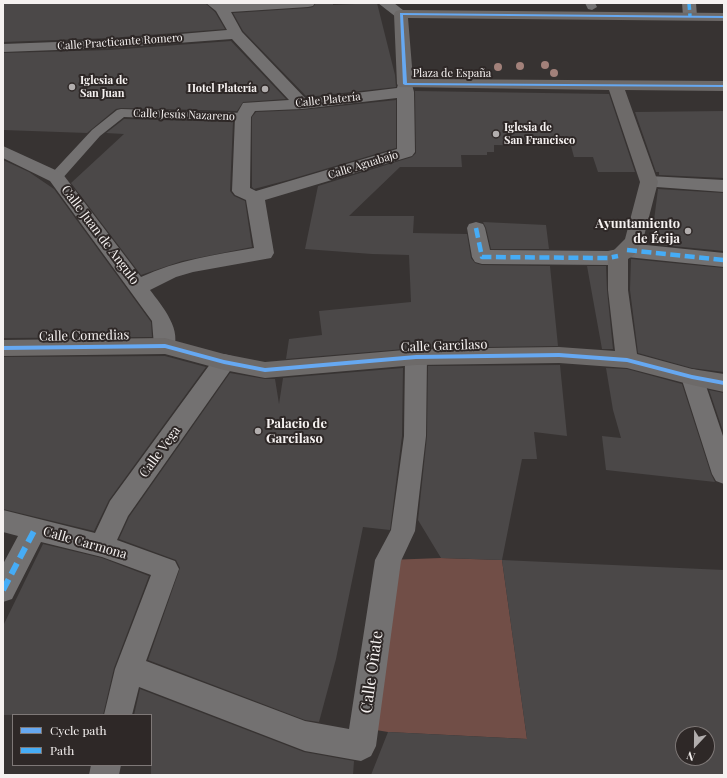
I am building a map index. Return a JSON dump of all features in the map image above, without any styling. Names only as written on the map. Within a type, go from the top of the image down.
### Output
[{"type":"street","points":[[217,6],[308,3]]},
{"type":"street","points":[[385,3],[401,14],[608,16],[689,10],[724,17]]},
{"type":"street","points":[[593,4],[608,16]]},
{"type":"street","points":[[217,6],[236,34],[302,104]]},
{"type":"street","name":"Plaza de España","points":[[401,14],[405,88],[615,85],[724,86]]},
{"type":"street","name":"Calle Practicante Romero","points":[[3,48],[110,44],[236,34]]},
{"type":"street","points":[[615,85],[649,182],[634,240],[622,253],[618,290],[627,360]]},
{"type":"street","name":"Calle Platería","points":[[246,111],[405,88]]},
{"type":"street","name":"Calle Aguabajo","points":[[255,197],[406,152],[405,88]]},
{"type":"street","points":[[139,287],[169,272],[193,265],[264,253],[255,197],[240,191],[246,111]]},
{"type":"street","name":"Calle Juan de Angulo","points":[[5,154],[56,177],[162,320],[165,346]]},
{"type":"street","points":[[649,182],[724,186]]},
{"type":"street","points":[[476,228],[482,257],[608,258],[622,253],[724,260]]},
{"type":"street","name":"Calle Garcilaso","points":[[165,346],[224,362],[265,370],[416,357],[559,355],[627,360],[692,377],[724,383]]},
{"type":"street","name":"Calle Comedias","points":[[3,348],[165,346]]},
{"type":"street","name":"Calle Oñate","points":[[128,670],[305,736],[361,746],[388,560],[403,531],[415,436],[416,357]]},
{"type":"street","name":"Calle Vega","points":[[102,546],[119,509],[224,362]]},
{"type":"street","points":[[692,377],[724,474]]},
{"type":"street","name":"Calle Carmona","points":[[3,521],[102,546],[166,569],[128,670]]},
{"type":"street","points":[[3,590],[35,529]]},
{"type":"street","points":[[118,714],[128,670]]},
{"type":"lane","name":"Calle Jesús Nazareno","points":[[56,177],[96,132],[122,113],[246,111]]},
{"type":"shaded area","points":[[441,558],[502,560],[527,739],[388,732],[364,728],[388,560]]},
{"type":"building","points":[[3,3],[205,3],[215,12],[225,29],[110,38],[3,42]]},
{"type":"building","points":[[316,3],[333,3],[333,5],[377,3],[395,75],[396,87],[307,97],[243,31],[233,13],[308,8],[313,7]]},
{"type":"building","points":[[231,41],[286,99],[243,102],[237,111],[121,108],[116,109],[87,133],[3,130],[3,53],[110,50]]},
{"type":"building","points":[[415,91],[609,94],[635,172],[598,172],[593,157],[574,157],[571,146],[494,145],[494,152],[487,152],[487,155],[461,155],[462,167],[400,167],[349,216],[414,216],[413,233],[467,234],[471,258],[475,263],[482,265],[550,266],[558,346],[416,348],[286,359],[289,339],[322,335],[319,311],[411,302],[409,255],[305,249],[318,186],[412,157],[416,153]]},
{"type":"building","points":[[396,100],[396,148],[288,180],[254,189],[252,187],[252,117],[256,112],[302,110]]},
{"type":"building","points":[[724,111],[724,178],[659,175],[659,172],[656,172],[635,112]]},
{"type":"building","points":[[124,119],[233,122],[230,191],[234,196],[245,201],[252,247],[182,261],[141,275],[71,183],[124,134],[106,133]]},
{"type":"building","points":[[3,160],[29,172],[54,189],[151,322],[152,337],[3,338]]},
{"type":"building","name":"Ayuntamiento de Écija","points":[[658,189],[724,193],[724,251],[651,244]]},
{"type":"building","points":[[483,222],[546,225],[549,249],[491,249]]},
{"type":"building","points":[[631,259],[724,268],[724,372],[692,368],[638,353],[630,290]]},
{"type":"building","points":[[587,266],[606,266],[613,349],[602,349]]},
{"type":"building","points":[[165,356],[206,367],[109,500],[94,531],[3,509],[3,357]]},
{"type":"building","points":[[560,365],[567,436],[534,432],[537,459],[522,459],[502,560],[441,558],[418,520],[427,436],[428,366]]},
{"type":"building","points":[[403,368],[402,436],[390,530],[363,527],[336,659],[319,722],[305,720],[148,660],[180,568],[176,560],[119,539],[129,517],[230,373],[265,379],[275,379],[279,404],[283,378]]},
{"type":"building","points":[[606,368],[627,369],[682,384],[711,474],[715,482],[606,470],[602,436],[621,438],[613,410]]},
{"type":"building","points":[[709,390],[724,393],[724,434]]},
{"type":"building","points":[[43,544],[102,558],[149,576],[114,668],[103,714],[3,715],[3,626]]},
{"type":"building","points":[[502,560],[724,570],[724,775],[371,775],[388,732],[527,739]]},
{"type":"building","points":[[140,689],[304,752],[354,761],[353,775],[151,775],[152,714],[134,714]]},
{"type":"marked path","points":[[689,3],[690,16]]},
{"type":"marked path","points":[[476,228],[482,257],[608,258],[618,256]]},
{"type":"marked path","points":[[627,250],[724,260]]},
{"type":"marked path","points":[[3,590],[35,529]]},
{"type":"cycle path","points":[[724,17],[401,14],[405,84],[724,86]]},
{"type":"cycle path","points":[[3,348],[165,346],[224,362],[265,370],[416,357],[559,355],[627,360],[692,377],[724,383]]},
{"type":"place","name":"Iglesia de San Juan","points":[[72,87]]},
{"type":"place","name":"Hotel Platería","points":[[265,89]]},
{"type":"place","name":"Iglesia de San Francisco","points":[[496,134]]},
{"type":"place","name":"Ayuntamiento de Écija","points":[[688,231]]},
{"type":"place","name":"Palacio de Garcilaso","points":[[258,431]]}]
